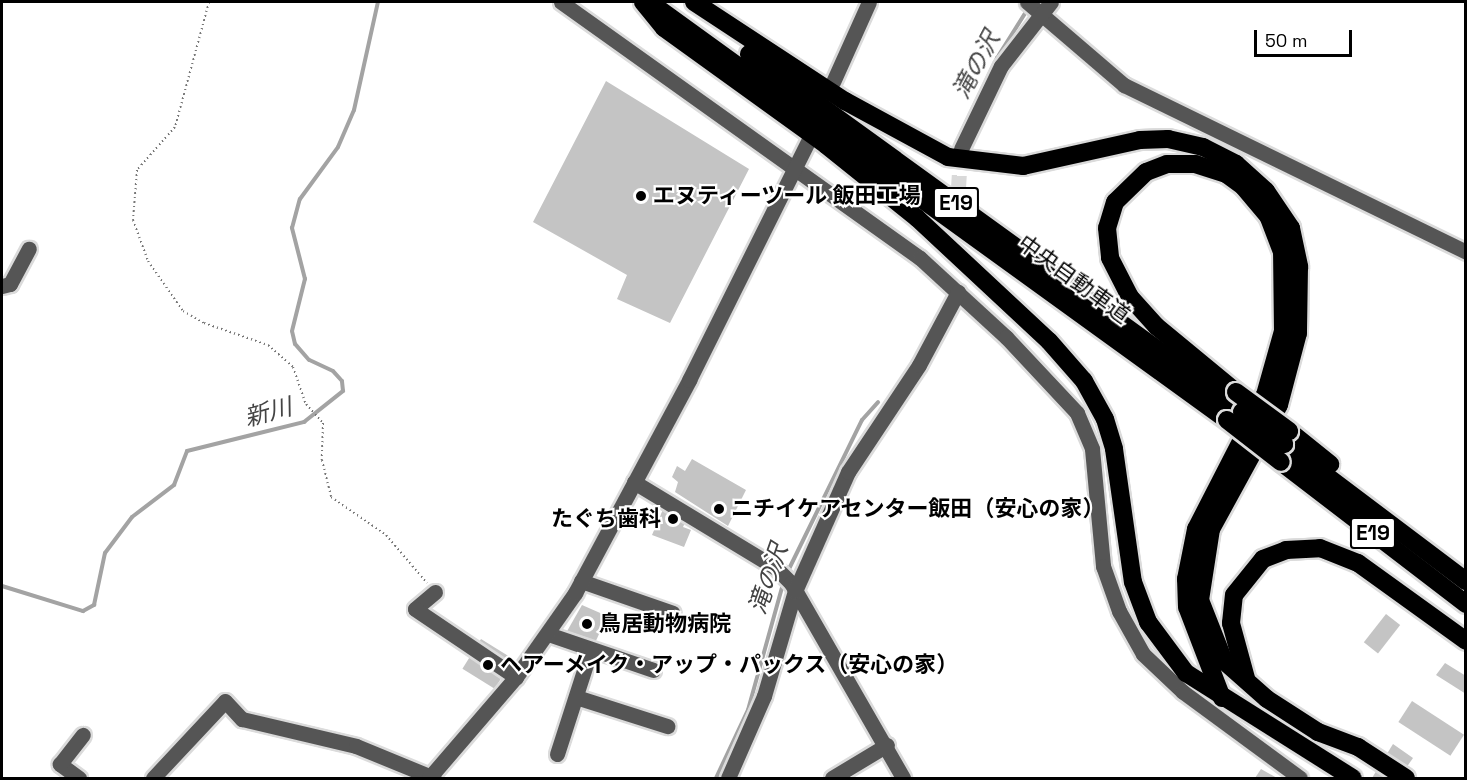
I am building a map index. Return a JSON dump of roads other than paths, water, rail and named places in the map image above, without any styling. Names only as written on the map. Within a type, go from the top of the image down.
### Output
[{"type":"highway","points":[[643,2],[664,28],[826,145],[917,218],[1020,310],[1084,381],[1105,419],[1114,450],[1133,582],[1148,622],[1186,672],[1222,698],[1353,778]]},
{"type":"highway","name":"中央自動車道","points":[[648,2],[1232,406]]},
{"type":"highway","name":"中央自動車道","points":[[678,2],[1232,406],[1281,462],[1466,604]]},
{"type":"highway","points":[[694,2],[845,101],[948,157],[1023,166],[1140,140],[1168,139],[1203,147],[1236,164],[1266,190],[1291,228],[1299,267],[1298,333],[1279,405],[1222,504],[1200,577],[1206,621],[1224,661],[1246,679],[1318,732],[1358,747],[1406,778]]},
{"type":"highway","points":[[1222,698],[1187,607],[1186,579],[1196,529],[1266,395],[1283,331],[1282,252],[1268,216],[1244,187],[1226,174],[1196,164],[1167,165],[1146,172],[1115,202],[1107,228],[1110,258],[1130,297],[1232,406],[1286,438],[1419,532],[1433,555],[1466,581]]},
{"type":"highway","points":[[1246,679],[1232,623],[1234,596],[1263,559],[1286,550],[1320,548],[1358,563],[1466,641]]},
{"type":"street","points":[[561,2],[797,166],[955,288],[1077,413],[1092,450],[1103,566],[1119,611],[1143,654],[1183,692],[1300,778]]},
{"type":"street","points":[[833,82],[869,2]]},
{"type":"street","points":[[961,149],[1001,66],[1039,5],[1124,85],[1466,252]]},
{"type":"street","points":[[153,778],[225,701],[242,719],[356,746],[431,778],[516,677],[548,634],[581,581],[808,141]]},
{"type":"street","points":[[2,286],[9,284],[29,249]]},
{"type":"street","points":[[728,778],[764,696],[793,587],[848,472],[919,365],[955,288],[954,259]]},
{"type":"street","points":[[634,482],[780,571],[793,587],[903,778]]},
{"type":"street","points":[[581,581],[673,613]]},
{"type":"street","points":[[435,592],[415,609],[516,677]]},
{"type":"street","points":[[548,634],[653,670]]},
{"type":"street","points":[[558,754],[591,649]]},
{"type":"street","points":[[576,698],[667,726]]},
{"type":"street","points":[[79,778],[60,764],[83,735]]},
{"type":"street","points":[[832,778],[886,746]]},
{"type":"waterway","name":"新川","points":[[2,586],[83,611],[94,605],[105,553],[132,517],[174,485],[187,451],[304,422],[343,391],[342,381],[333,371],[309,360],[295,344],[292,331],[305,279],[292,228],[300,199],[338,147],[354,110],[378,2]]},
{"type":"waterway","name":"滝の沢","points":[[957,141],[997,58],[1029,7]]},
{"type":"waterway","name":"滝の沢","points":[[787,573],[862,420],[878,402]]},
{"type":"waterway","name":"滝の沢","points":[[716,778],[748,710],[784,580]]},
{"type":"tunnel","points":[[954,259],[961,149]]},
{"type":"place","name":"エヌティーツール 飯田工場","points":[[641,196]]},
{"type":"place","name":"ニチイケアセンター飯田（安心の家）","points":[[719,509]]},
{"type":"place","name":"たぐち歯科","points":[[673,519]]},
{"type":"place","name":"鳥居動物病院","points":[[587,624]]},
{"type":"place","name":"ヘアーメイク・アップ・パックス（安心の家）","points":[[488,665]]}]
